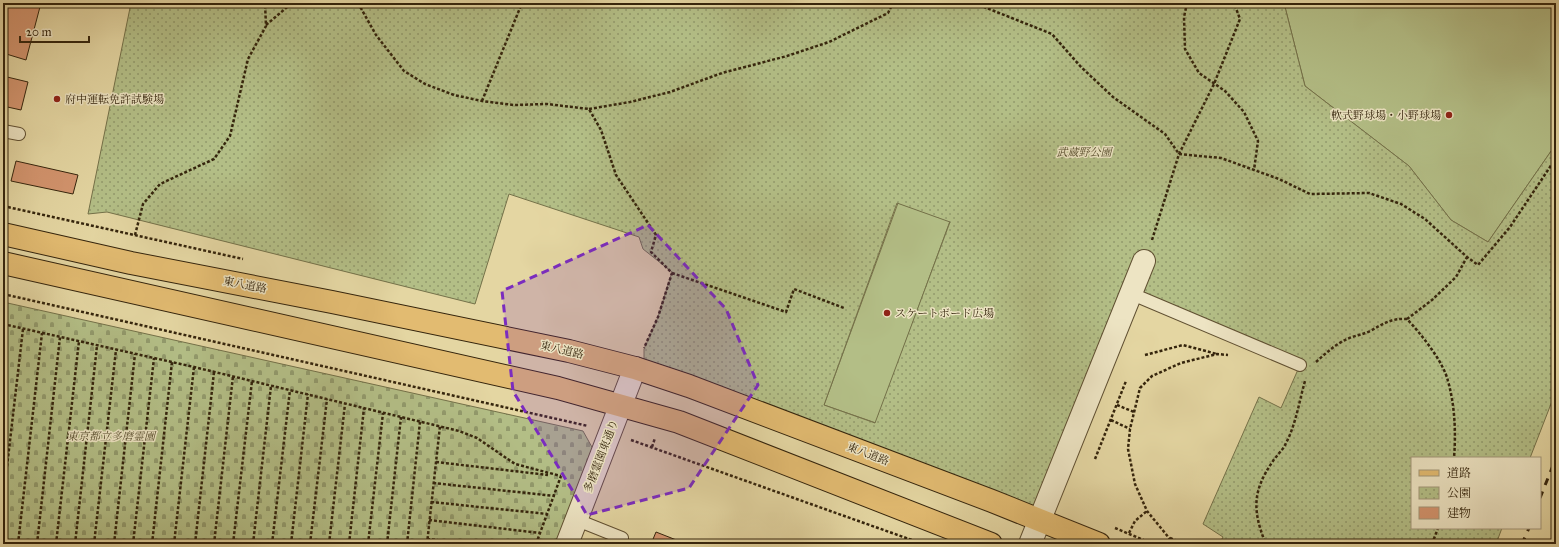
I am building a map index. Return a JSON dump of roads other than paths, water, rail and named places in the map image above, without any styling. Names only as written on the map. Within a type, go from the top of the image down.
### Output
[{"type":"main road","name":"東八道路","points":[[3,234],[131,263],[332,302],[569,351],[635,368],[689,386],[1099,544]]},
{"type":"main road","points":[[3,263],[550,386],[620,404],[679,422],[991,544]]},
{"type":"street","points":[[1030,544],[1144,261]]},
{"type":"street","name":"多磨霊園東通り","points":[[567,544],[635,368]]},
{"type":"lane","points":[[3,131],[19,134]]},
{"type":"lane","points":[[1132,294],[1300,365]]},
{"type":"lane","points":[[577,520],[622,538],[620,544]]},
{"type":"railway","points":[[1541,496],[1556,458]]},
{"type":"railway","points":[[1522,544],[1529,529]]},
{"type":"place","name":"府中運転免許試験場","points":[[57,99]]},
{"type":"place","name":"軟式野球場・小野球場","points":[[1449,115]]},
{"type":"place","name":"スケートボード広場","points":[[887,313]]},
{"type":"park label","name":"武蔵野公園","points":[[1084,152]]},
{"type":"park label","name":"東京都立多磨霊園","points":[[111,436]]}]
